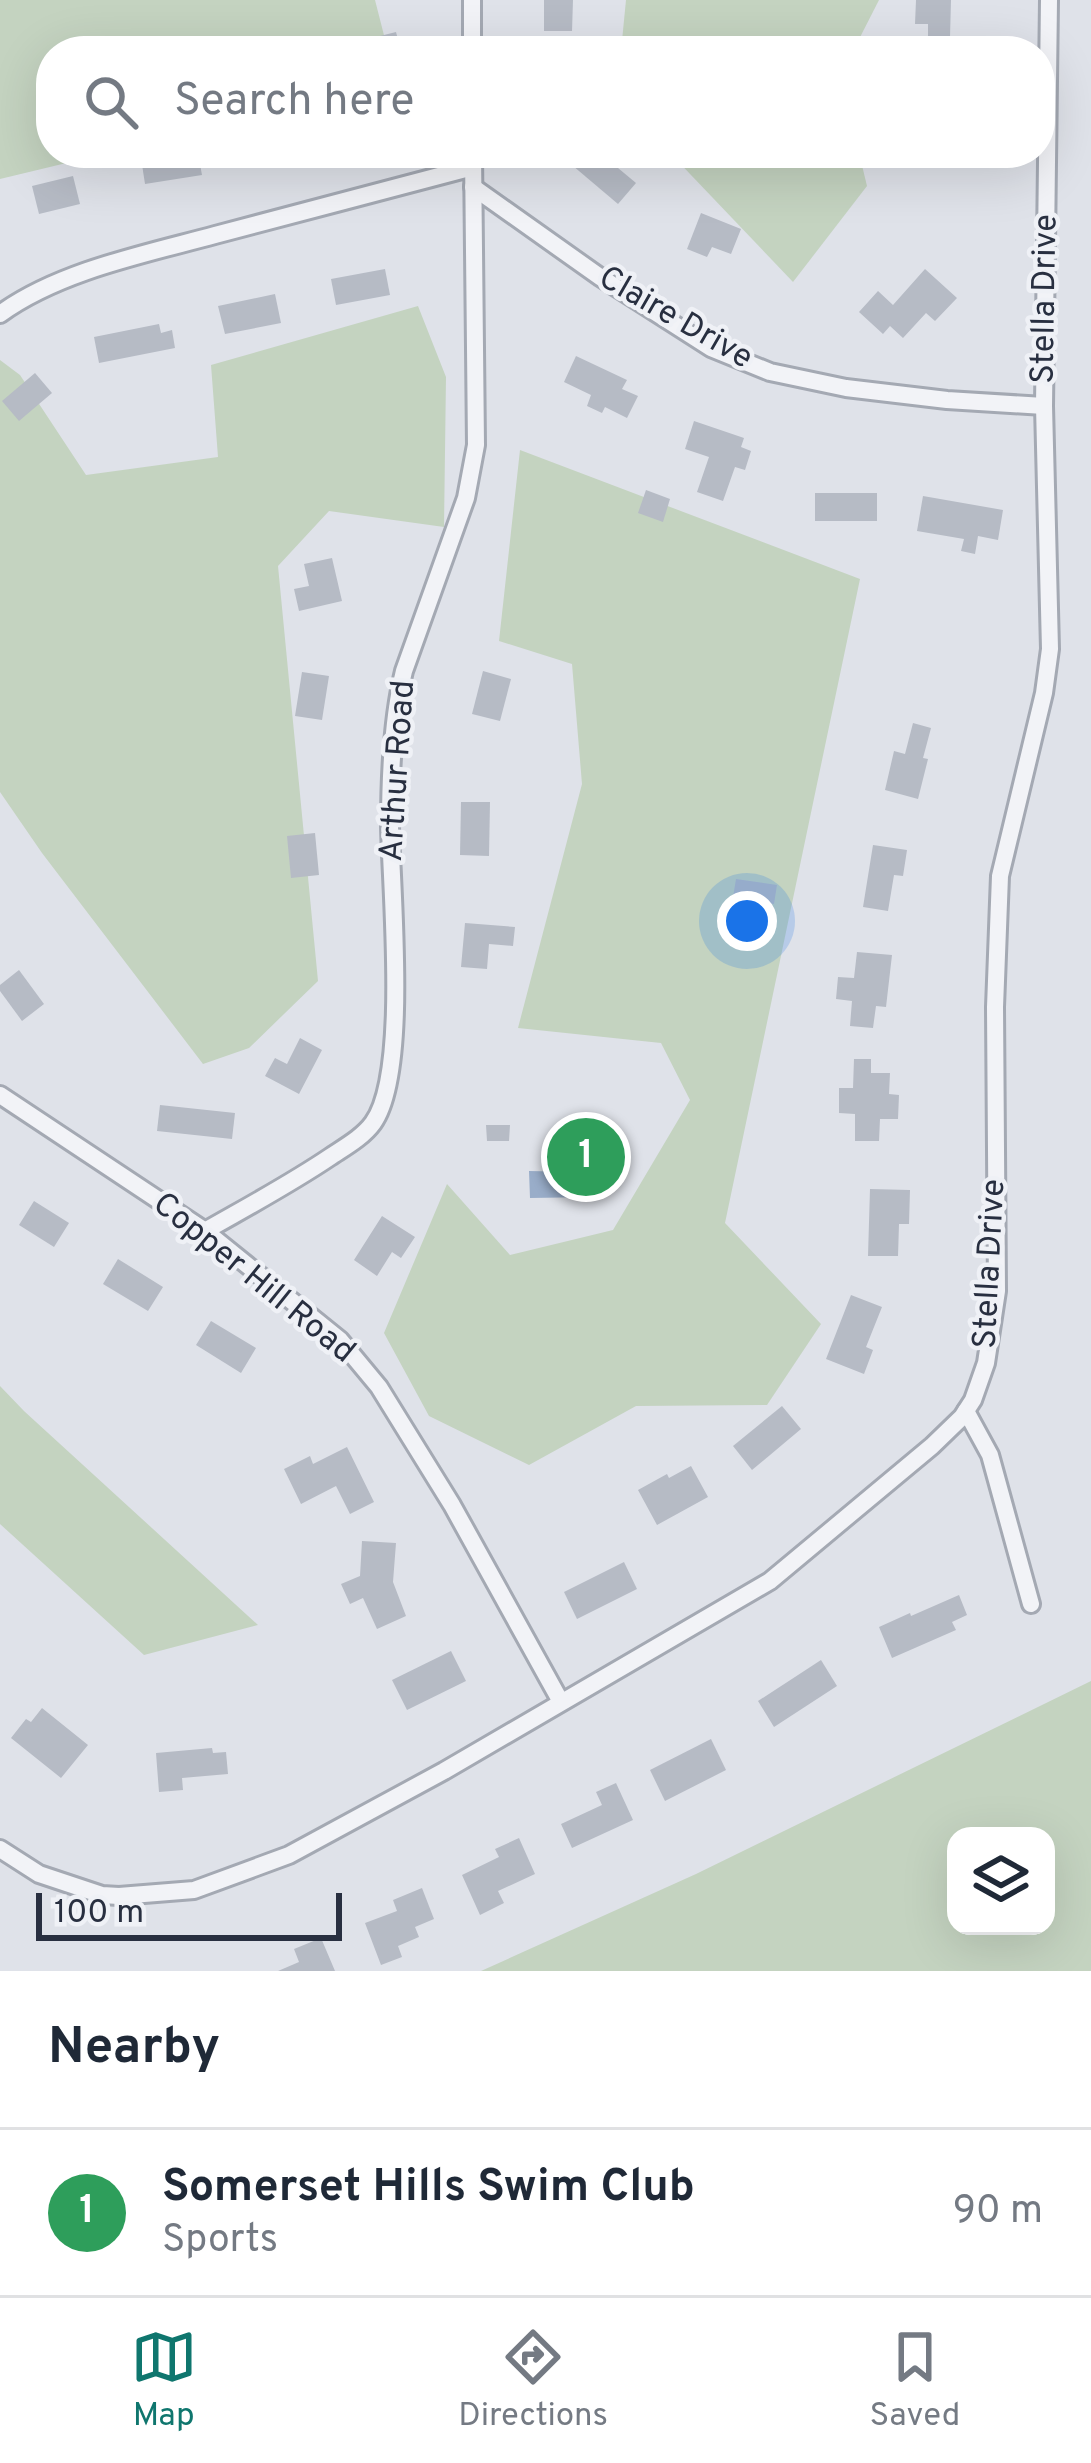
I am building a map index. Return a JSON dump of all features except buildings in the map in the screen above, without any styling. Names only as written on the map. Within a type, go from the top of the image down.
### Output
[{"type":"street","points":[[472,0],[472,36]]},
{"type":"street","name":"Stella Drive","points":[[1049,0],[1049,36]]},
{"type":"street","points":[[0,314],[28,296],[93,271],[445,168]]},
{"type":"street","name":"Arthur Road","points":[[205,1232],[356,1139],[374,1122],[388,1090],[395,1037],[390,819],[397,699],[466,498],[476,445],[473,168]]},
{"type":"street","name":"Stella Drive","points":[[0,1849],[39,1874],[102,1895],[194,1890],[289,1855],[444,1771],[770,1581],[932,1446],[973,1400],[986,1363],[997,1291],[994,1007],[1000,876],[1044,693],[1050,649],[1044,406],[1047,168]]},
{"type":"street","name":"Claire Drive","points":[[473,187],[711,348],[770,372],[846,388],[1044,406]]},
{"type":"street","name":"Copper Hill Road","points":[[0,1095],[205,1232],[340,1340],[380,1387],[452,1505],[561,1702]]},
{"type":"street","points":[[966,1411],[990,1455],[1031,1604]]},
{"type":"green space","points":[[0,0],[375,0],[384,36],[36,36],[36,168],[46,168],[0,179]]},
{"type":"green space","points":[[626,0],[879,0],[861,36],[622,36]]},
{"type":"green space","points":[[684,168],[863,168],[867,186],[793,282]]},
{"type":"green space","points":[[418,306],[446,377],[444,527],[329,511],[278,566],[318,981],[249,1048],[203,1064],[0,792],[0,360],[20,375],[86,475],[218,457],[211,365]]},
{"type":"green space","points":[[520,450],[860,579],[725,1223],[821,1324],[767,1405],[636,1406],[529,1465],[429,1416],[384,1333],[447,1184],[510,1255],[613,1230],[690,1100],[661,1043],[518,1028],[582,784],[572,664],[499,641]]},
{"type":"green space","points":[[0,1386],[258,1625],[144,1655],[0,1524]]},
{"type":"green space","points":[[1091,1681],[1091,1971],[481,1971],[696,1874]]},
{"type":"water","points":[[576,1143],[596,1144],[594,1197],[530,1198],[529,1171],[575,1172]]},
{"type":"place","name":"Somerset Hills Swim Club","points":[[586,1157]]}]
